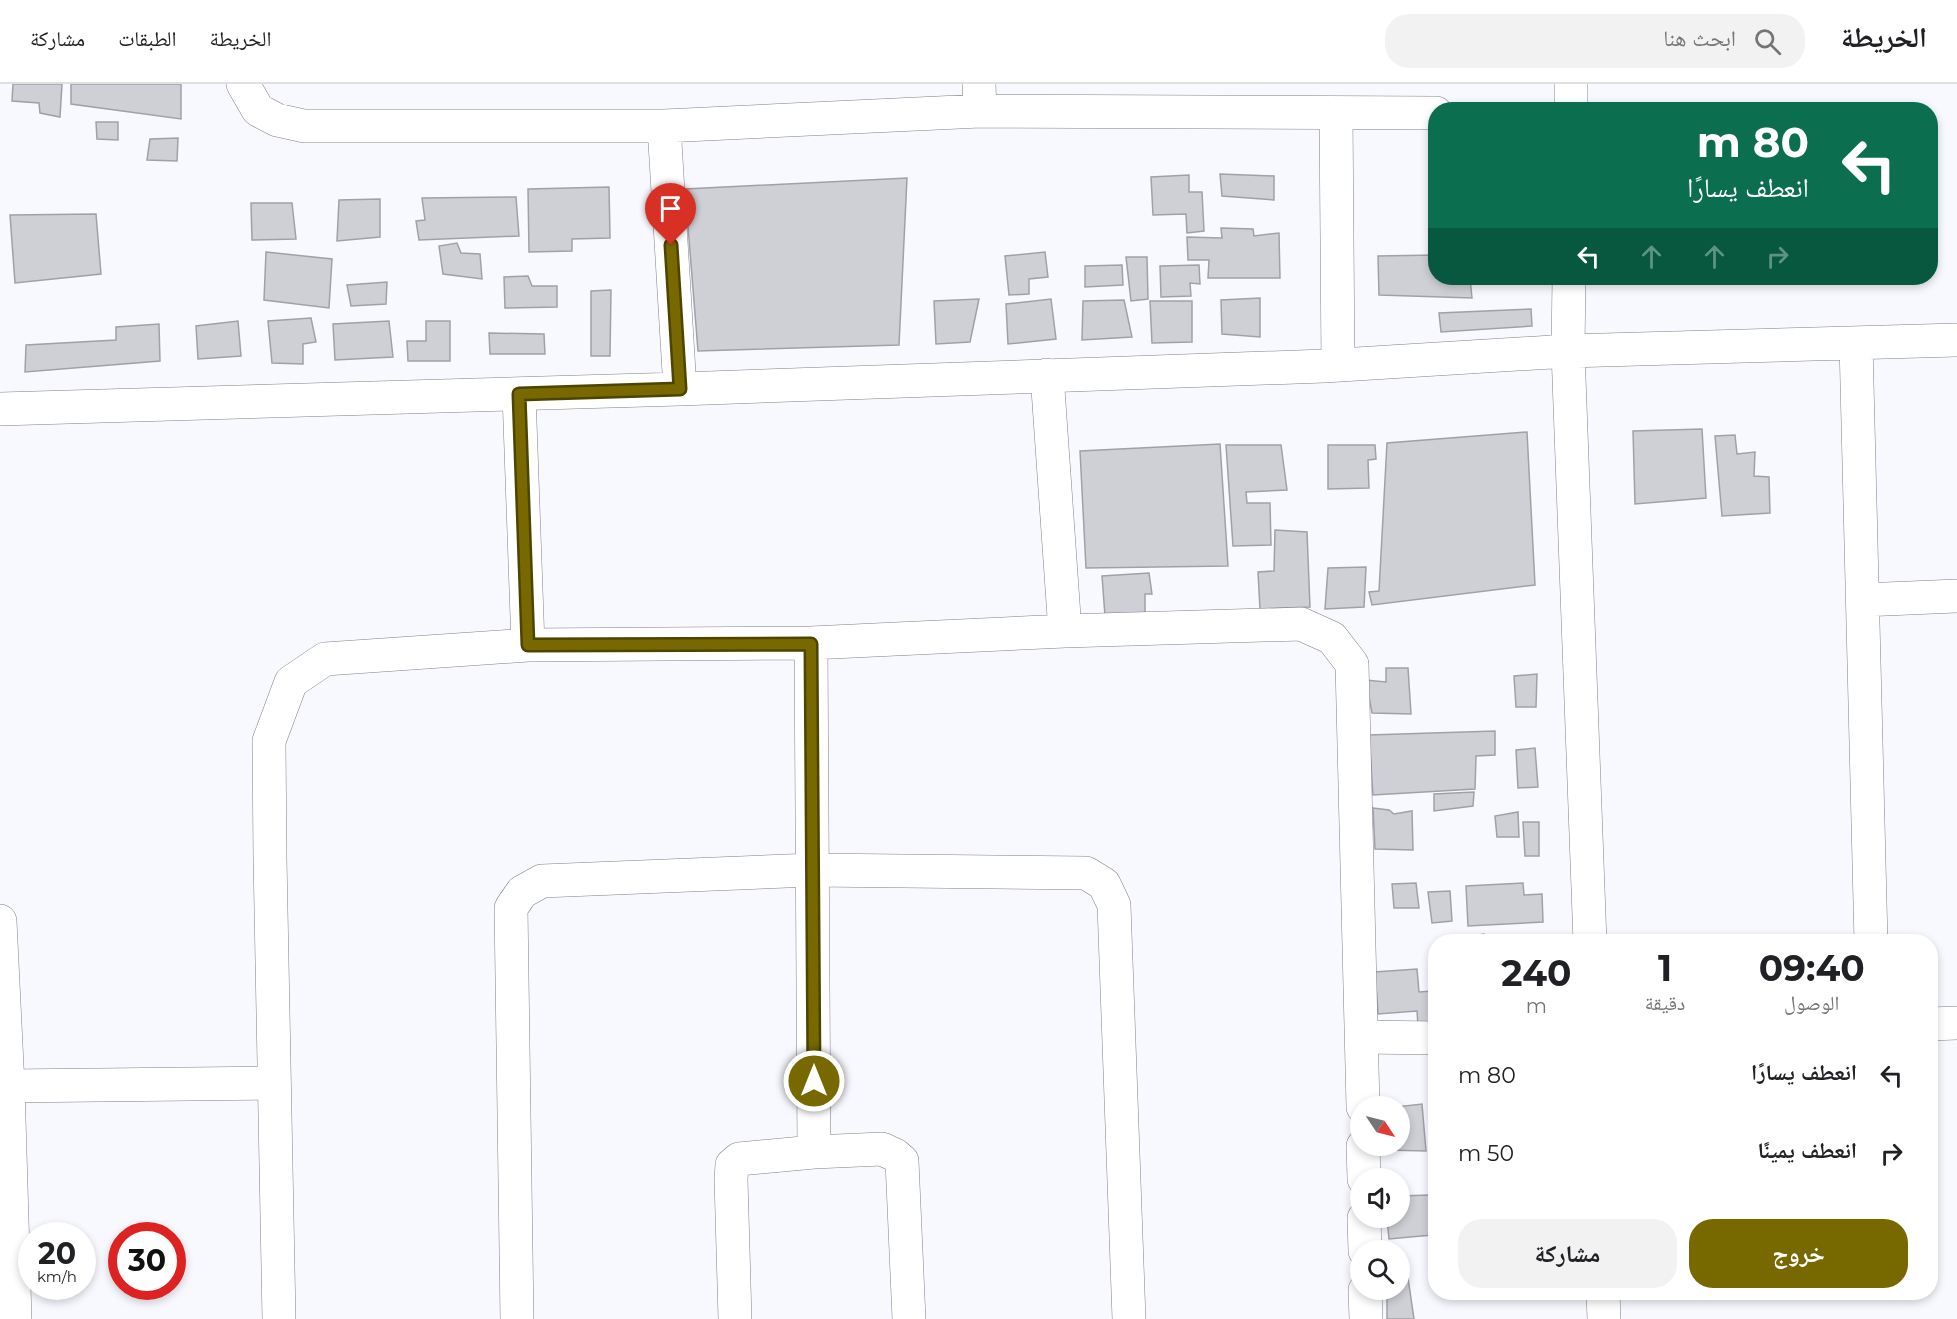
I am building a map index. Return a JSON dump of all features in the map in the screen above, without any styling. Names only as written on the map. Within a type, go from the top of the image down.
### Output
[{"type":"street","points":[[243,84],[258,110],[277,120],[304,126],[664,126],[980,98],[1336,113],[1428,113]]},
{"type":"street","points":[[1571,84],[1571,102]]},
{"type":"street","points":[[1336,113],[1338,365]]},
{"type":"street","points":[[664,126],[680,389]]},
{"type":"street","points":[[1569,285],[1568,351],[1590,934]]},
{"type":"street","points":[[0,409],[680,389],[1338,365],[1568,351],[1957,340]]},
{"type":"street","points":[[1856,343],[1871,934]]},
{"type":"street","points":[[1047,375],[1065,631]]},
{"type":"street","points":[[519,394],[528,645]]},
{"type":"street","points":[[1862,600],[1957,596]]},
{"type":"street","points":[[279,1319],[273,1083],[269,741],[291,682],[325,659],[528,645],[811,644],[1065,631],[1300,624],[1332,638],[1352,664],[1363,1096]]},
{"type":"street","points":[[811,644],[814,1152]]},
{"type":"street","points":[[517,1319],[511,908],[522,892],[542,881],[812,870],[1086,873],[1104,884],[1114,904],[1129,1319]]},
{"type":"street","points":[[0,921],[15,1319]]},
{"type":"street","points":[[1938,1024],[1957,1023]]},
{"type":"street","points":[[1362,1037],[1428,1038]]},
{"type":"street","points":[[8,1086],[273,1083]]},
{"type":"street","points":[[735,1319],[730,1179],[732,1166],[739,1159],[882,1149],[902,1161],[909,1319]]},
{"type":"street","points":[[1365,1300],[1366,1319]]},
{"type":"street","points":[[1603,1300],[1604,1319]]},
{"type":"building","points":[[13,84],[62,84],[60,117],[40,113],[39,103],[12,101]]},
{"type":"building","points":[[71,84],[181,84],[181,119],[71,104]]},
{"type":"building","points":[[96,122],[118,122],[118,140],[97,139]]},
{"type":"building","points":[[178,138],[177,161],[147,160],[150,139]]},
{"type":"building","points":[[1220,174],[1274,176],[1274,200],[1222,196]]},
{"type":"building","points":[[1189,175],[1189,192],[1202,192],[1204,231],[1187,233],[1186,214],[1153,215],[1151,177]]},
{"type":"building","points":[[907,178],[899,345],[698,351],[685,189]]},
{"type":"building","points":[[609,187],[610,238],[572,239],[572,251],[529,252],[528,189]]},
{"type":"building","points":[[516,197],[519,236],[419,240],[416,221],[425,220],[422,198]]},
{"type":"building","points":[[380,199],[380,237],[337,241],[339,200]]},
{"type":"building","points":[[251,203],[292,203],[296,239],[252,240]]},
{"type":"building","points":[[96,214],[101,274],[15,283],[10,215]]},
{"type":"building","points":[[1221,228],[1253,229],[1254,236],[1279,233],[1280,278],[1208,278],[1209,260],[1188,260],[1187,237],[1222,238]]},
{"type":"building","points":[[457,243],[461,253],[480,254],[482,279],[443,274],[439,246]]},
{"type":"building","points":[[266,252],[332,259],[329,308],[264,300]]},
{"type":"building","points":[[1045,252],[1048,277],[1029,279],[1029,294],[1009,295],[1005,256]]},
{"type":"building","points":[[1428,255],[1428,285],[1471,285],[1472,298],[1379,295],[1378,256]]},
{"type":"building","points":[[1126,257],[1147,257],[1148,299],[1131,301]]},
{"type":"building","points":[[1122,265],[1123,285],[1085,287],[1085,266]]},
{"type":"building","points":[[1199,265],[1200,284],[1190,283],[1191,296],[1161,297],[1160,266]]},
{"type":"building","points":[[528,276],[532,286],[557,286],[557,307],[505,308],[504,277]]},
{"type":"building","points":[[387,282],[386,304],[351,306],[347,285]]},
{"type":"building","points":[[611,290],[610,356],[591,356],[591,291]]},
{"type":"building","points":[[1260,298],[1260,337],[1222,334],[1221,300]]},
{"type":"building","points":[[979,299],[970,342],[936,344],[934,301]]},
{"type":"building","points":[[1051,299],[1056,339],[1008,344],[1006,304]]},
{"type":"building","points":[[1124,300],[1132,337],[1082,340],[1083,301]]},
{"type":"building","points":[[1150,301],[1192,301],[1192,342],[1152,343]]},
{"type":"building","points":[[1531,309],[1532,326],[1441,332],[1439,313]]},
{"type":"building","points":[[311,318],[316,342],[303,344],[303,364],[272,363],[268,321]]},
{"type":"building","points":[[238,321],[241,356],[198,359],[196,326]]},
{"type":"building","points":[[389,321],[393,357],[335,360],[333,324]]},
{"type":"building","points":[[426,321],[450,321],[450,361],[408,361],[407,341],[426,341]]},
{"type":"building","points":[[159,324],[160,361],[25,372],[26,345],[116,340],[116,327]]},
{"type":"building","points":[[489,333],[544,334],[545,354],[490,354]]},
{"type":"building","points":[[1702,429],[1706,498],[1635,504],[1633,431]]},
{"type":"building","points":[[1527,432],[1535,585],[1372,605],[1369,592],[1379,591],[1387,443]]},
{"type":"building","points":[[1735,435],[1737,454],[1755,452],[1754,476],[1769,477],[1770,513],[1722,516],[1715,436]]},
{"type":"building","points":[[1220,444],[1228,566],[1086,568],[1080,451]]},
{"type":"building","points":[[1226,445],[1281,445],[1287,490],[1246,492],[1247,503],[1270,503],[1271,545],[1233,546]]},
{"type":"building","points":[[1328,445],[1375,445],[1376,459],[1368,460],[1369,488],[1328,489]]},
{"type":"building","points":[[1275,530],[1307,532],[1310,607],[1260,609],[1258,572],[1274,571]]},
{"type":"building","points":[[1366,567],[1364,607],[1325,609],[1328,568]]},
{"type":"building","points":[[1149,573],[1152,594],[1145,594],[1145,615],[1105,616],[1102,576]]},
{"type":"building","points":[[1386,668],[1408,668],[1411,714],[1372,713],[1366,680],[1386,682]]},
{"type":"building","points":[[1537,674],[1536,707],[1516,707],[1514,676]]},
{"type":"building","points":[[1495,731],[1495,755],[1476,756],[1475,789],[1373,795],[1369,735]]},
{"type":"building","points":[[1535,748],[1538,787],[1518,788],[1516,750]]},
{"type":"building","points":[[1474,792],[1473,806],[1434,811],[1434,794]]},
{"type":"building","points":[[1373,808],[1389,810],[1394,814],[1412,811],[1413,850],[1375,849]]},
{"type":"building","points":[[1518,812],[1519,837],[1497,837],[1495,816]]},
{"type":"building","points":[[1523,822],[1539,822],[1539,856],[1525,856]]},
{"type":"building","points":[[1416,883],[1419,908],[1394,908],[1392,884]]},
{"type":"building","points":[[1523,883],[1524,895],[1542,894],[1543,922],[1468,926],[1466,886]]},
{"type":"building","points":[[1450,891],[1452,921],[1432,923],[1428,892]]},
{"type":"building","points":[[1417,969],[1419,992],[1428,991],[1428,1025],[1418,1026],[1417,1011],[1378,1014],[1375,972]]},
{"type":"building","points":[[1422,1104],[1426,1151],[1410,1151],[1410,1105]]},
{"type":"building","points":[[1428,1195],[1428,1235],[1389,1239],[1388,1228],[1410,1228],[1410,1196]]},
{"type":"building","points":[[1410,1292],[1414,1319],[1387,1319],[1387,1300],[1410,1300]]},
{"type":"route","points":[[671,245],[680,389],[519,394],[528,645],[811,644],[814,1081]]}]
